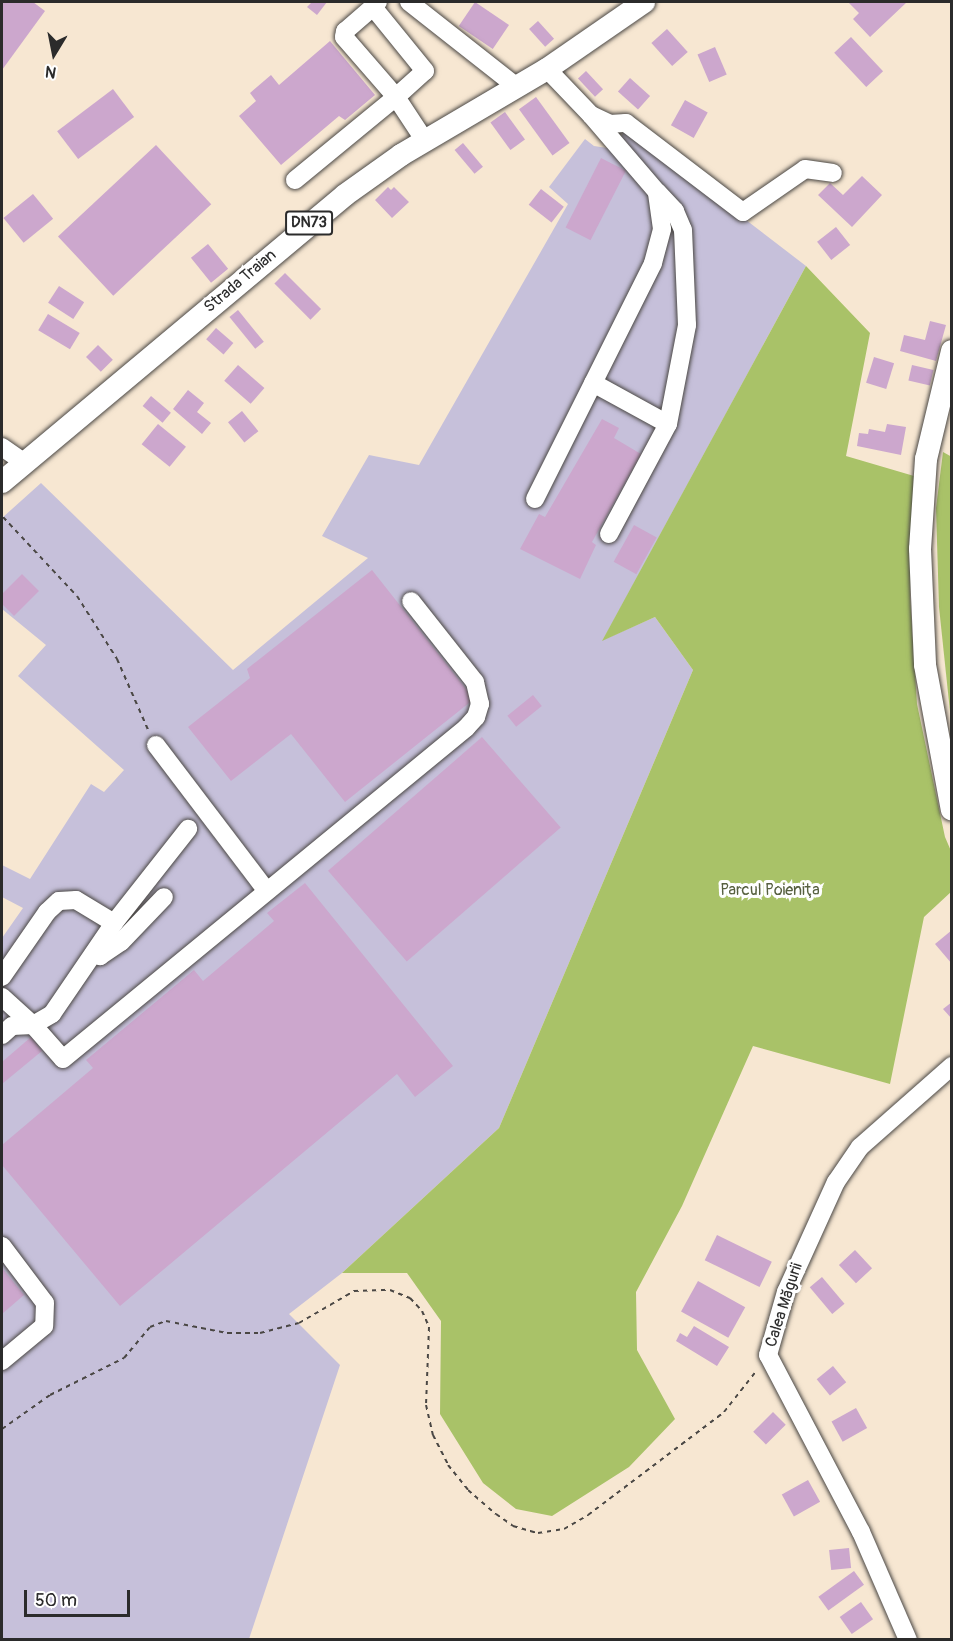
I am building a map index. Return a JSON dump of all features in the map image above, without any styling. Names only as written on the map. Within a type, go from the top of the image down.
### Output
[{"type":"main road","name":"Strada Traian","points":[[2,482],[303,228],[373,174],[547,69],[630,6]]},
{"type":"main road","points":[[951,351],[926,459],[920,583],[932,717],[951,810]]},
{"type":"street","points":[[409,2],[517,87]]},
{"type":"street","points":[[295,180],[396,97],[425,71],[376,4],[345,31],[344,37],[396,97],[425,141]]},
{"type":"street","points":[[547,69],[675,211],[683,231],[688,284],[687,325],[668,424],[609,534]]},
{"type":"street","points":[[591,116],[610,124],[626,123],[650,138],[743,212],[805,169],[833,173]]},
{"type":"street","points":[[535,499],[653,263],[663,228],[657,192]]},
{"type":"street","points":[[593,383],[668,424]]},
{"type":"street","points":[[2,447],[25,463]]},
{"type":"street","points":[[2,997],[33,1025],[63,1059],[476,717],[480,704],[475,682],[411,601]]},
{"type":"street","points":[[156,745],[267,891]]},
{"type":"street","points":[[2,1035],[12,1026],[33,1025],[52,1014],[114,923],[188,829]]},
{"type":"street","points":[[94,953],[100,956],[121,942],[164,897]]},
{"type":"street","points":[[2,977],[47,912],[59,901],[76,900],[114,923]]},
{"type":"street","name":"Calea Măgurii","points":[[908,1640],[861,1532],[768,1355],[786,1292],[836,1182],[860,1147],[951,1066]]},
{"type":"street","points":[[2,1246],[45,1303],[44,1326],[2,1361]]},
{"type":"path","points":[[3,517],[77,596],[117,659],[156,745]]},
{"type":"path","points":[[2,1429],[50,1395],[124,1358],[150,1327],[166,1321],[227,1333],[260,1333],[307,1320],[354,1291],[390,1290],[410,1298],[422,1311],[429,1326],[426,1405],[434,1436],[448,1465],[468,1490],[496,1514],[513,1526],[538,1533],[564,1529],[588,1515],[724,1412],[768,1355]]},
{"type":"shaded area","points":[[626,128],[806,266],[603,640],[655,617],[693,670],[499,1128],[342,1273],[289,1314],[340,1365],[249,1639],[2,1639],[2,938],[23,908],[2,897],[2,865],[30,879],[91,784],[104,792],[124,770],[18,676],[46,645],[2,609],[2,518],[41,483],[233,670],[368,558],[322,536],[369,455],[419,465],[568,204],[549,187],[585,139],[594,146],[614,149]]},
{"type":"green space","name":"Parcul Poieniţa","points":[[806,266],[870,333],[846,456],[914,476],[910,597],[917,704],[945,837],[951,851],[952,891],[924,917],[890,1084],[753,1046],[682,1206],[636,1292],[637,1350],[675,1419],[629,1467],[552,1516],[516,1509],[483,1483],[440,1414],[441,1321],[407,1273],[342,1273],[499,1128],[693,670],[655,617],[602,641]]},
{"type":"green space","points":[[943,452],[952,457],[951,721],[939,607],[936,508]]},
{"type":"building","points":[[2,2],[33,2],[45,11],[2,70]]},
{"type":"building","points":[[312,2],[327,2],[317,15],[307,7]]},
{"type":"building","points":[[475,2],[509,25],[493,49],[459,26]]},
{"type":"building","points":[[848,2],[907,2],[870,37],[853,19],[859,13]]},
{"type":"building","points":[[538,21],[554,39],[545,47],[529,29]]},
{"type":"building","points":[[667,29],[688,52],[672,66],[651,43]]},
{"type":"building","points":[[851,37],[883,71],[866,87],[834,53]]},
{"type":"building","points":[[330,41],[375,95],[345,120],[339,116],[281,165],[239,116],[256,101],[250,93],[271,75],[279,85]]},
{"type":"building","points":[[715,47],[727,75],[709,82],[698,54]]},
{"type":"building","points":[[586,71],[603,89],[595,97],[578,79]]},
{"type":"building","points":[[630,78],[650,96],[638,109],[618,91]]},
{"type":"building","points":[[113,89],[134,117],[78,159],[57,131]]},
{"type":"building","points":[[536,97],[570,143],[553,155],[519,109]]},
{"type":"building","points":[[685,100],[708,113],[694,138],[671,125]]},
{"type":"building","points":[[505,112],[525,140],[510,150],[490,123]]},
{"type":"building","points":[[463,143],[483,167],[474,174],[455,150]]},
{"type":"building","points":[[156,145],[211,204],[113,296],[58,236]]},
{"type":"building","points":[[601,158],[626,171],[591,240],[566,227]]},
{"type":"building","points":[[862,176],[882,195],[852,227],[818,195],[830,183],[843,195]]},
{"type":"building","points":[[388,187],[391,190],[394,187],[409,202],[392,218],[375,200]]},
{"type":"building","points":[[541,189],[564,207],[552,223],[529,205]]},
{"type":"building","points":[[33,194],[53,219],[24,243],[3,218]]},
{"type":"building","points":[[836,227],[850,245],[831,260],[817,242]]},
{"type":"building","points":[[208,244],[228,269],[211,283],[191,258]]},
{"type":"building","points":[[285,273],[321,309],[310,320],[274,284]]},
{"type":"building","points":[[59,286],[84,302],[73,319],[48,303]]},
{"type":"building","points":[[238,310],[264,342],[255,349],[229,317]]},
{"type":"building","points":[[48,314],[80,333],[70,349],[38,330]]},
{"type":"building","points":[[930,321],[946,325],[936,361],[900,351],[904,335],[925,340]]},
{"type":"building","points":[[216,328],[233,343],[224,354],[206,339]]},
{"type":"building","points":[[98,345],[113,360],[101,372],[86,357]]},
{"type":"building","points":[[874,357],[894,363],[886,389],[866,383]]},
{"type":"building","points":[[238,365],[264,388],[251,404],[224,381]]},
{"type":"building","points":[[912,365],[933,370],[930,386],[908,381]]},
{"type":"building","points":[[188,390],[204,403],[197,412],[211,423],[202,434],[173,409]]},
{"type":"building","points":[[151,396],[171,413],[163,423],[143,406]]},
{"type":"building","points":[[242,411],[258,431],[244,443],[228,422]]},
{"type":"building","points":[[602,419],[619,428],[614,438],[641,454],[592,542],[596,545],[580,579],[520,549],[539,514],[545,517]]},
{"type":"building","points":[[158,424],[186,447],[170,467],[142,444]]},
{"type":"building","points":[[887,424],[906,427],[901,455],[857,446],[859,433],[868,434],[869,429],[885,432]]},
{"type":"building","points":[[634,525],[657,538],[636,574],[614,562]]},
{"type":"building","points":[[372,570],[474,699],[345,802],[291,734],[231,781],[188,727],[250,678],[247,669]]},
{"type":"building","points":[[22,574],[39,591],[14,616],[2,604],[2,594]]},
{"type":"building","points":[[533,695],[542,706],[516,727],[507,716]]},
{"type":"building","points":[[482,737],[561,828],[407,961],[328,871]]},
{"type":"building","points":[[305,883],[453,1066],[415,1097],[397,1074],[120,1306],[2,1165],[2,1145],[93,1068],[86,1060],[194,970],[203,981],[274,921],[267,913]]},
{"type":"building","points":[[952,930],[952,964],[935,944]]},
{"type":"building","points":[[952,1002],[952,1019],[943,1009]]},
{"type":"building","points":[[31,1037],[42,1051],[2,1084],[2,1062]]},
{"type":"building","points":[[717,1235],[772,1262],[760,1287],[705,1260]]},
{"type":"building","points":[[855,1250],[872,1268],[856,1283],[839,1265]]},
{"type":"building","points":[[2,1268],[24,1295],[2,1314]]},
{"type":"building","points":[[822,1277],[844,1304],[832,1314],[810,1287]]},
{"type":"building","points":[[698,1281],[745,1307],[728,1338],[681,1312]]},
{"type":"building","points":[[694,1326],[729,1347],[717,1366],[676,1341],[680,1333],[687,1337]]},
{"type":"building","points":[[833,1366],[846,1382],[830,1396],[817,1379]]},
{"type":"building","points":[[856,1408],[867,1428],[843,1442],[832,1422]]},
{"type":"building","points":[[773,1412],[786,1425],[766,1445],[753,1432]]},
{"type":"building","points":[[808,1480],[820,1502],[794,1516],[782,1495]]},
{"type":"building","points":[[849,1548],[851,1568],[831,1570],[829,1550]]},
{"type":"building","points":[[854,1571],[864,1585],[828,1611],[818,1597]]},
{"type":"building","points":[[861,1602],[873,1619],[852,1634],[840,1617]]}]
